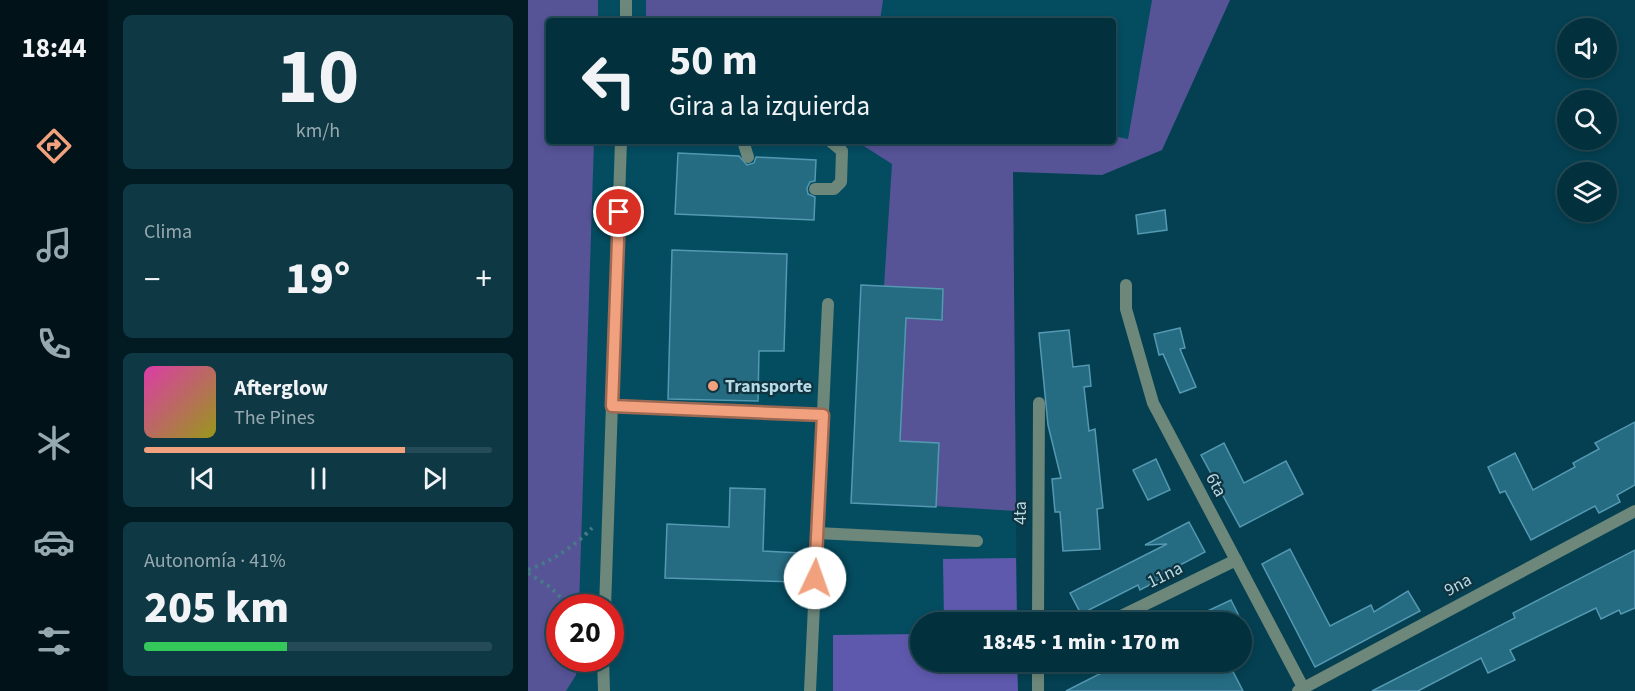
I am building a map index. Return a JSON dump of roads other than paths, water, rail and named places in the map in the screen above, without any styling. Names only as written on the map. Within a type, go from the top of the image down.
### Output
[{"type":"street","points":[[626,0],[626,18]]},
{"type":"street","points":[[605,594],[621,144]]},
{"type":"street","points":[[744,144],[748,157]]},
{"type":"street","points":[[815,189],[834,189],[841,182],[842,151],[834,144]]},
{"type":"street","name":"6ta","points":[[1126,285],[1126,309],[1153,403],[1302,690]]},
{"type":"street","points":[[810,691],[828,304]]},
{"type":"street","name":"4ta","points":[[1038,612],[1039,403]]},
{"type":"street","points":[[612,406],[823,415]]},
{"type":"street","name":"9na","points":[[1302,690],[1635,511]]},
{"type":"street","points":[[817,533],[977,541]]},
{"type":"street","name":"11na","points":[[1129,612],[1236,560]]},
{"type":"street","points":[[603,672],[603,691]]},
{"type":"street","points":[[1038,672],[1038,691]]},
{"type":"place","name":"Transporte","points":[[713,386]]}]
